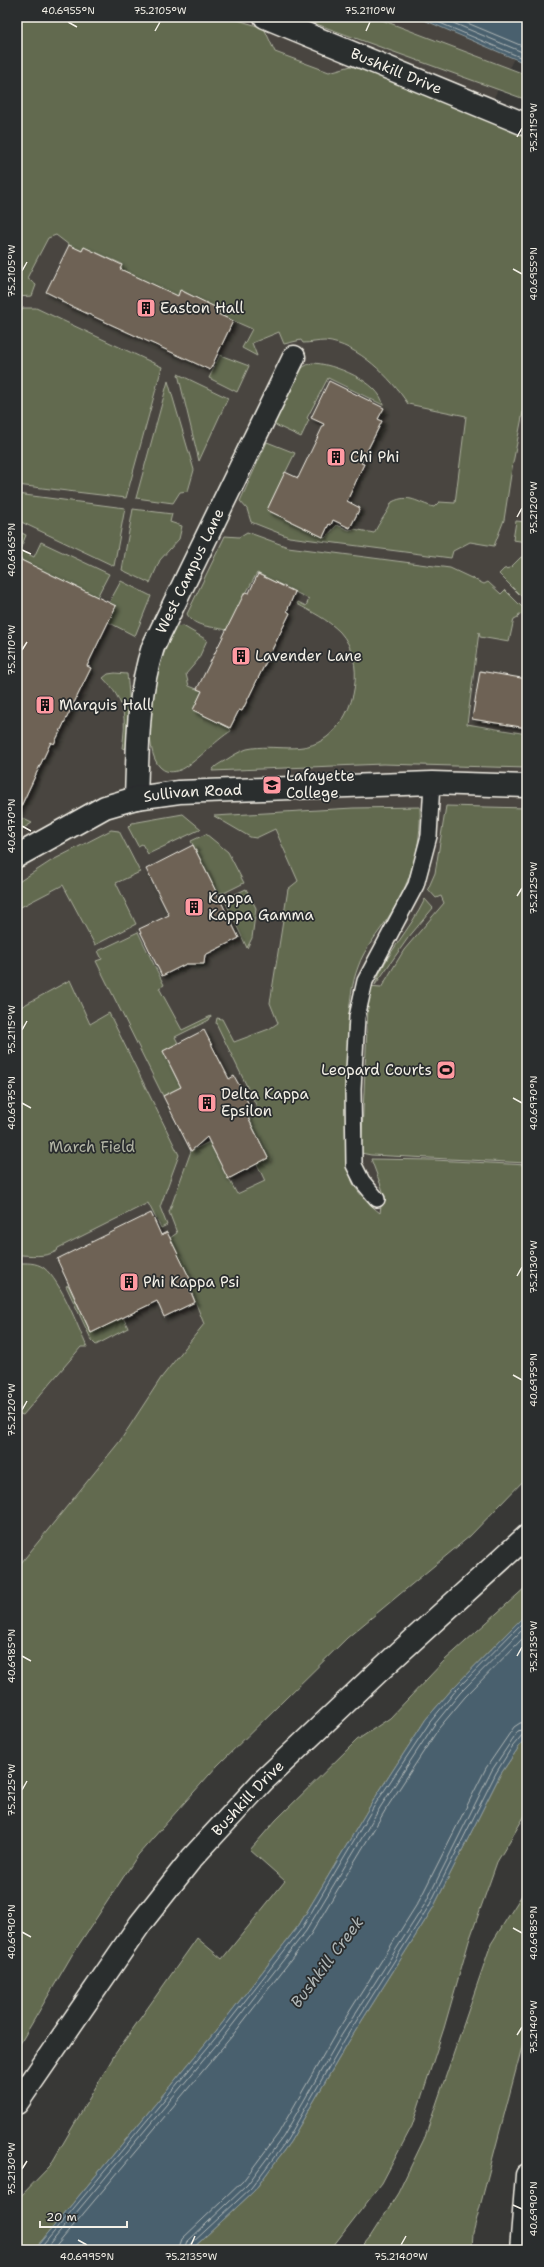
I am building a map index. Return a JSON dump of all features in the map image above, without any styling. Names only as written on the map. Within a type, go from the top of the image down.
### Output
[{"type":"main road","name":"Bushkill Drive","points":[[266,17],[527,125]]},
{"type":"main road","name":"West Campus Lane","points":[[136,798],[140,713],[146,667],[153,647],[294,357]]},
{"type":"main road","name":"Sullivan Road","points":[[17,856],[95,812],[136,798],[178,792],[432,783],[527,786]]},
{"type":"main road","name":"Bushkill Drive","points":[[17,2103],[140,1924],[192,1858],[268,1776],[378,1672],[527,1536]]},
{"type":"main road","points":[[521,2250],[527,2175]]},
{"type":"lane","points":[[377,1199],[362,1181],[354,1165],[353,1089],[357,1017],[365,981],[416,885],[429,836],[432,783]]},
{"type":"shaded area","name":"Lafayette College","points":[[17,17],[527,17],[527,33],[485,115],[527,135],[527,1435],[204,1754],[17,2014]]},
{"type":"green space","points":[[17,17],[228,17],[264,28],[275,52],[329,72],[351,66],[485,115],[527,135],[527,402],[525,402],[512,468],[504,520],[494,546],[470,542],[453,551],[451,558],[289,537],[251,522],[247,509],[240,501],[267,442],[295,453],[267,510],[325,538],[337,525],[349,530],[354,529],[374,533],[392,502],[398,499],[409,499],[434,507],[439,502],[455,503],[466,416],[408,404],[383,373],[350,348],[325,341],[303,343],[301,340],[284,344],[279,332],[252,343],[257,356],[242,348],[252,329],[218,314],[220,310],[181,290],[177,296],[120,269],[122,264],[84,247],[82,251],[69,245],[56,235],[48,238],[27,278],[36,285],[32,296],[17,297]]},
{"type":"green space","points":[[297,17],[374,17],[527,75],[527,100]]},
{"type":"green space","points":[[23,308],[36,308],[162,367],[126,498],[17,485],[17,320]]},
{"type":"green space","points":[[220,355],[249,366],[237,392],[209,378]]},
{"type":"green space","points":[[312,363],[331,366],[354,375],[374,389],[380,397],[383,405],[328,378],[307,418],[309,420],[301,437],[271,423],[291,380],[297,372]]},
{"type":"green space","points":[[178,374],[228,398],[199,461]]},
{"type":"green space","points":[[168,381],[194,470],[188,491],[180,492],[173,503],[136,498]]},
{"type":"green space","points":[[17,494],[125,508],[114,566],[17,520]]},
{"type":"green space","points":[[133,509],[172,514],[170,522],[182,526],[179,539],[160,560],[150,583],[122,570]]},
{"type":"green space","points":[[516,521],[527,522],[527,542],[513,540]]},
{"type":"green space","points":[[17,531],[26,535],[20,550],[34,557],[41,542],[109,574],[97,597],[17,558]]},
{"type":"green space","points":[[247,532],[288,547],[450,568],[484,584],[488,582],[501,594],[505,590],[523,608],[523,615],[519,614],[518,617],[514,619],[509,642],[480,637],[479,632],[467,724],[527,734],[527,768],[383,764],[212,771],[218,765],[247,749],[268,747],[298,748],[318,743],[327,737],[337,727],[345,715],[351,701],[354,687],[355,672],[353,657],[348,644],[340,632],[325,620],[297,604],[298,602],[306,606],[309,599],[257,573],[226,630],[204,626],[190,619],[187,614],[225,536],[239,537]]},
{"type":"green space","points":[[521,557],[527,558],[527,602],[499,574],[504,569],[510,568]]},
{"type":"green space","points":[[121,581],[151,596],[135,636],[108,622],[116,606],[109,603]]},
{"type":"green space","points":[[183,626],[207,640],[198,660],[186,674],[189,686],[202,691],[193,710],[230,728],[231,731],[185,768],[168,771],[159,766],[154,756],[150,728],[151,700],[157,674],[168,643],[175,627]]},
{"type":"green space","points":[[108,674],[127,674],[130,724],[125,749],[122,748],[124,737],[123,710],[116,694],[103,678]]},
{"type":"green space","name":"Leopard Courts","points":[[446,806],[527,808],[527,1163],[371,1155],[361,1153],[369,987],[381,988],[404,950],[444,903],[441,896],[436,898],[428,889],[435,873]]},
{"type":"green space","points":[[420,807],[417,851],[408,879],[396,905],[367,948],[361,960],[351,993],[348,1023],[346,1119],[347,1157],[354,1185],[368,1203],[380,1213],[383,1191],[371,1159],[434,1160],[527,1165],[527,1477],[470,1536],[347,1638],[217,1766],[138,1855],[72,1955],[17,2049],[17,1568],[120,1441],[161,1378],[204,1324],[170,1238],[177,1233],[169,1212],[191,1151],[209,1142],[237,1194],[265,1181],[257,1164],[268,1158],[249,1119],[258,1112],[257,1107],[216,1023],[217,1018],[222,1019],[234,1042],[269,1029],[278,1023],[270,1003],[288,889],[298,881],[275,829],[256,838],[250,837],[214,816],[353,808]]},
{"type":"green space","points":[[183,814],[201,829],[148,854],[142,844],[138,846],[128,827],[132,823]]},
{"type":"green space","points":[[17,816],[32,823],[17,832]]},
{"type":"green space","points":[[111,830],[119,831],[140,872],[116,883],[136,924],[95,945],[63,885],[17,909],[17,883],[51,861]]},
{"type":"green space","points":[[206,834],[228,852],[244,883],[224,893],[216,892],[191,841]]},
{"type":"green space","points":[[246,889],[256,908],[252,938],[247,948],[226,903],[227,898]]},
{"type":"green space","points":[[425,899],[433,908],[408,938],[375,985],[385,963],[413,921]]},
{"type":"green space","points":[[138,932],[164,985],[159,988],[182,1030],[211,1016],[209,1020],[175,1037],[178,1043],[163,1051],[181,1087],[163,1096],[96,961],[102,959],[98,951]]},
{"type":"green space","name":"March Field","points":[[70,980],[90,1024],[109,1013],[179,1155],[160,1207],[167,1225],[161,1228],[148,1203],[47,1255],[17,1255],[17,1009]]},
{"type":"green space","points":[[17,1263],[31,1263],[38,1265],[50,1274],[63,1293],[87,1347],[81,1347],[23,1415],[17,1413]]},
{"type":"green space","points":[[68,1285],[91,1333],[123,1317],[128,1328],[96,1345],[92,1341],[66,1286]]},
{"type":"green space","points":[[527,1586],[527,1613],[454,1687],[426,1719],[373,1801],[299,1925],[220,2026],[34,2250],[17,2250],[17,2200],[50,2166],[115,2054],[197,1938],[222,1959],[285,1881],[250,1850],[276,1820],[357,1740],[390,1718],[445,1660]]},
{"type":"green space","points":[[527,1735],[527,1812],[497,1862],[469,1941],[444,2028],[412,2126],[382,2183],[330,2250],[191,2250],[254,2191],[290,2142],[349,2041],[433,1908],[500,1775]]},
{"type":"green space","points":[[527,1887],[527,2028],[473,2233],[472,2250],[359,2250],[370,2237],[398,2193],[425,2137],[491,1944]]},
{"type":"water","points":[[417,17],[527,17],[527,64]]},
{"type":"water","name":"Bushkill Creek","points":[[527,1613],[527,1735],[500,1775],[433,1908],[349,2041],[290,2142],[254,2191],[191,2250],[34,2250],[220,2026],[299,1925],[373,1801],[426,1719],[454,1687]]},
{"type":"building","name":"Easton Hall","points":[[69,245],[82,251],[84,247],[122,265],[120,269],[178,296],[180,290],[221,310],[218,314],[233,321],[210,370],[62,302],[62,300],[46,292]]},
{"type":"building","name":"Chi Phi","points":[[329,381],[384,408],[378,419],[382,421],[361,463],[364,464],[347,501],[360,508],[350,528],[333,520],[331,525],[329,524],[323,537],[267,510],[285,472],[298,478],[324,424],[311,418]]},
{"type":"building","name":"Marquis Hall","points":[[17,558],[116,606],[87,666],[91,668],[54,744],[51,742],[17,815]]},
{"type":"building","name":"Lavender Lane","points":[[258,574],[295,592],[287,611],[290,613],[242,711],[239,710],[230,728],[193,710],[202,691],[197,689],[245,592],[249,593]]},
{"type":"building","points":[[480,671],[527,679],[527,728],[472,719]]},
{"type":"building","name":"Kappa Kappa Gamma","points":[[193,845],[239,938],[205,955],[204,964],[186,964],[162,976],[139,929],[169,915],[146,869]]},
{"type":"building","name":"Delta Kappa Epsilon","points":[[204,1030],[229,1079],[234,1076],[243,1092],[251,1109],[245,1112],[268,1158],[228,1179],[207,1137],[191,1151],[163,1096],[181,1087],[163,1051]]},
{"type":"building","name":"Phi Kappa Psi","points":[[151,1213],[161,1235],[167,1232],[192,1283],[188,1285],[195,1302],[164,1317],[157,1301],[91,1333],[57,1259]]},
{"type":"place","name":"Easton Hall","points":[[146,308]]},
{"type":"place","name":"Chi Phi","points":[[336,457]]},
{"type":"place","name":"Lavender Lane","points":[[241,656]]},
{"type":"place","name":"Marquis Hall","points":[[45,705]]},
{"type":"place","name":"Lafayette College","points":[[272,785]]},
{"type":"place","name":"Kappa Kappa Gamma","points":[[194,907]]},
{"type":"place","name":"Leopard Courts","points":[[446,1070]]},
{"type":"place","name":"Delta Kappa Epsilon","points":[[207,1103]]},
{"type":"place","name":"Phi Kappa Psi","points":[[129,1282]]}]
